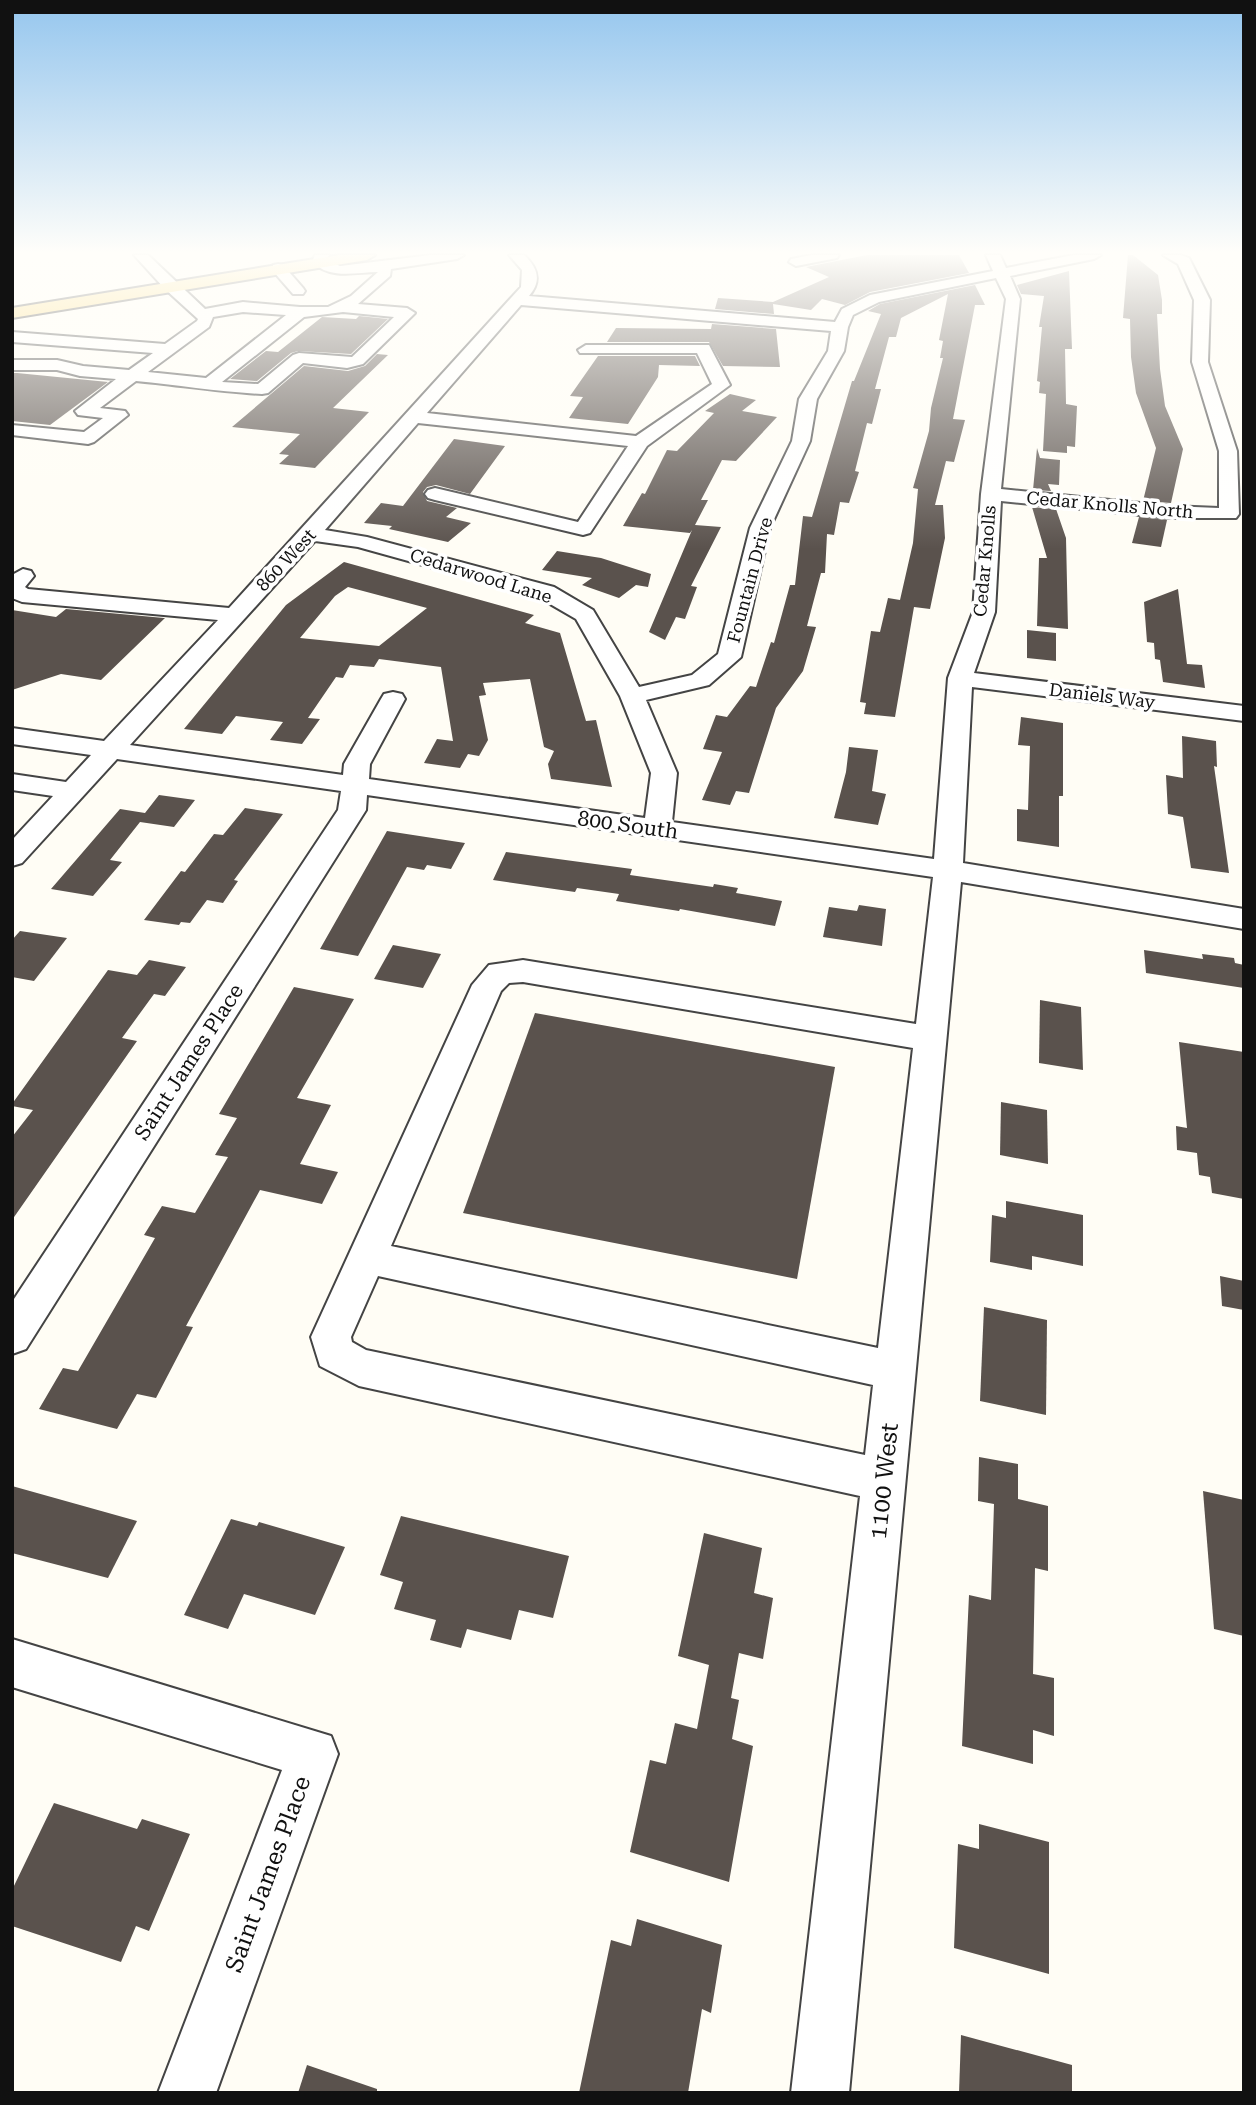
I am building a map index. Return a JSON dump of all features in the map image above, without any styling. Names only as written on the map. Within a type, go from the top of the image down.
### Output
[{"type":"street","points":[[12,430],[88,438],[119,415],[83,411],[163,353]]},
{"type":"street","points":[[210,383],[248,353]]},
{"type":"street","points":[[12,365],[65,367],[210,383],[221,387],[262,389],[299,358],[347,363],[357,361],[365,353]]},
{"type":"street","name":"860 West","points":[[12,857],[310,534],[471,353]]},
{"type":"street","points":[[435,494],[583,529],[640,442],[721,385],[706,353]]},
{"type":"street","name":"Fountain Drive","points":[[632,696],[700,680],[729,657],[760,528],[801,440],[808,399],[835,353]]},
{"type":"street","name":"Cedar Knolls","points":[[948,870],[960,678],[984,612],[991,494],[1007,353]]},
{"type":"street","name":"Cedar Knolls North","points":[[991,494],[1170,512],[1229,514],[1228,450],[1200,362],[1200,353]]},
{"type":"street","points":[[414,417],[640,442]]},
{"type":"street","name":"Cedarwood Lane","points":[[310,534],[360,541],[546,592],[585,615],[632,696],[664,774],[657,830]]},
{"type":"street","points":[[23,576],[13,588],[22,595],[234,615]]},
{"type":"street","name":"Daniels Way","points":[[960,678],[1244,714]]},
{"type":"street","name":"Saint James Place","points":[[12,1336],[352,810],[357,764],[393,699]]},
{"type":"street","name":"800 South","points":[[12,736],[948,870],[1244,919]]},
{"type":"street","points":[[12,782],[72,791]]},
{"type":"street","name":"1100 West","points":[[820,2093],[948,870]]},
{"type":"street","points":[[884,1480],[359,1367],[334,1353],[331,1337],[488,985],[500,973],[523,971],[930,1039]]},
{"type":"street","points":[[366,1257],[896,1371]]},
{"type":"street","name":"Saint James Place","points":[[12,1662],[313,1754],[187,2093]]},
{"type":"building","points":[[263,353],[291,353],[257,381],[230,379]]},
{"type":"building","points":[[716,353],[779,353],[780,367],[723,366]]},
{"type":"building","points":[[865,353],[885,353],[875,389],[881,389],[872,424],[867,423],[855,471],[859,472],[849,503],[840,502],[834,535],[827,534],[825,573],[821,573],[807,626],[816,627],[803,671],[776,708],[749,793],[736,791],[730,805],[702,800],[722,752],[703,749],[716,715],[727,717],[750,686],[756,687],[771,642],[774,643],[790,585],[795,585],[803,516],[812,517]]},
{"type":"building","points":[[941,353],[966,353],[953,419],[965,420],[954,462],[946,461],[935,505],[943,505],[945,538],[930,609],[914,607],[895,717],[864,714],[866,703],[860,702],[871,631],[880,632],[888,598],[900,600],[913,543],[918,489],[913,488],[929,431],[931,408],[943,358],[940,358]]},
{"type":"building","points":[[1040,353],[1065,353],[1066,404],[1077,406],[1075,447],[1067,446],[1067,453],[1043,451],[1046,394],[1039,393],[1040,382],[1037,381]]},
{"type":"building","points":[[1131,353],[1159,353],[1165,406],[1183,449],[1171,503],[1143,501],[1156,448],[1136,393]]},
{"type":"building","points":[[377,354],[388,355],[333,408],[369,412],[315,468],[279,464],[289,455],[279,454],[300,434],[232,427],[304,366],[348,371],[365,366]]},
{"type":"building","points":[[598,356],[695,356],[700,366],[659,365],[658,377],[628,424],[569,418],[583,397],[570,396]]},
{"type":"building","points":[[12,373],[108,382],[50,425],[12,421]]},
{"type":"building","points":[[730,394],[756,400],[742,411],[777,417],[736,461],[722,460],[701,500],[708,500],[695,525],[721,527],[691,586],[697,587],[685,619],[676,617],[665,640],[649,632],[692,530],[690,533],[623,526],[642,493],[645,494],[667,450],[677,451],[714,413],[705,411]]},
{"type":"building","points":[[454,439],[505,446],[470,494],[436,485],[427,487],[423,492],[427,501],[457,508],[446,517],[471,523],[448,542],[389,529],[392,526],[364,523],[381,503],[403,506]]},
{"type":"building","points":[[1037,448],[1040,458],[1060,460],[1059,485],[1048,484],[1051,491],[1033,490]]},
{"type":"building","points":[[1032,507],[1056,509],[1066,538],[1068,629],[1037,626],[1039,558],[1047,558]]},
{"type":"building","points":[[1139,517],[1167,520],[1161,547],[1132,543]]},
{"type":"building","points":[[557,551],[601,558],[651,574],[648,587],[636,585],[619,598],[582,585],[592,578],[542,570]]},
{"type":"building","points":[[344,562],[534,615],[525,623],[560,633],[586,721],[596,720],[612,787],[551,779],[548,764],[554,751],[544,747],[530,679],[483,683],[486,695],[479,696],[488,740],[479,756],[468,754],[460,768],[424,763],[437,739],[453,741],[441,667],[379,659],[374,667],[350,665],[343,678],[336,677],[308,718],[320,719],[302,744],[270,740],[283,722],[236,716],[222,734],[184,729],[286,605]],"holes":[[[348,587],[427,608],[379,646],[300,638],[335,596]]]},
{"type":"building","points":[[1178,589],[1187,664],[1202,665],[1205,688],[1163,682],[1160,660],[1155,659],[1154,643],[1147,642],[1144,602]]},
{"type":"building","points":[[66,609],[165,618],[101,680],[61,674],[12,690],[12,610],[56,617]]},
{"type":"building","points":[[1027,630],[1056,633],[1056,661],[1027,658]]},
{"type":"building","points":[[1021,717],[1063,723],[1063,796],[1059,796],[1059,847],[1017,841],[1017,809],[1028,810],[1030,746],[1018,745]]},
{"type":"building","points":[[1182,736],[1216,741],[1217,767],[1214,766],[1229,873],[1191,868],[1183,817],[1168,814],[1166,775],[1183,778]]},
{"type":"building","points":[[849,747],[878,750],[872,791],[886,794],[878,825],[834,818],[846,772]]},
{"type":"building","points":[[159,795],[195,800],[174,827],[140,822],[110,860],[122,862],[93,896],[51,889],[120,809],[145,813]]},
{"type":"building","points":[[245,808],[283,814],[234,880],[238,881],[223,903],[207,900],[190,923],[181,922],[179,925],[144,920],[181,871],[185,872],[214,834],[223,835]]},
{"type":"building","points":[[387,831],[465,843],[451,869],[427,865],[424,870],[407,867],[358,956],[320,949]]},
{"type":"building","points":[[506,852],[632,869],[630,875],[738,888],[736,893],[782,901],[775,926],[616,901],[619,894],[577,888],[575,892],[493,880]]},
{"type":"building","points":[[859,905],[886,909],[882,946],[823,937],[829,907],[857,911]]},
{"type":"building","points":[[20,931],[67,938],[34,981],[12,977],[12,940]]},
{"type":"building","points":[[393,945],[441,954],[423,988],[374,979]]},
{"type":"building","points":[[1144,950],[1203,959],[1202,954],[1234,958],[1235,963],[1244,965],[1244,988],[1146,973]]},
{"type":"building","points":[[149,960],[186,967],[165,996],[154,994],[122,1038],[137,1041],[12,1220],[12,1137],[33,1110],[12,1104],[108,970],[137,975]]},
{"type":"building","points":[[294,987],[354,999],[297,1098],[331,1105],[300,1164],[338,1172],[322,1204],[260,1190],[186,1326],[193,1327],[156,1398],[137,1394],[117,1429],[39,1409],[63,1368],[78,1371],[155,1238],[144,1235],[162,1206],[195,1213],[228,1157],[215,1155],[237,1118],[219,1114]]},
{"type":"building","points":[[1040,1000],[1081,1007],[1083,1070],[1039,1063]]},
{"type":"building","points":[[535,1013],[835,1067],[797,1279],[463,1213]]},
{"type":"building","points":[[1179,1042],[1244,1052],[1244,1199],[1212,1193],[1210,1177],[1199,1175],[1197,1153],[1177,1150],[1176,1126],[1187,1128]]},
{"type":"building","points":[[1001,1102],[1047,1110],[1048,1164],[1000,1155]]},
{"type":"building","points":[[1006,1201],[1083,1215],[1083,1266],[1032,1256],[1032,1270],[990,1262],[992,1215],[1006,1218]]},
{"type":"building","points":[[1220,1276],[1244,1281],[1244,1310],[1222,1306]]},
{"type":"building","points":[[984,1307],[1047,1320],[1046,1415],[980,1401]]},
{"type":"building","points":[[979,1457],[1018,1464],[1018,1499],[1048,1506],[1048,1571],[1035,1568],[1033,1674],[1054,1678],[1054,1736],[1033,1730],[1033,1764],[962,1746],[969,1595],[991,1600],[994,1504],[978,1501]]},
{"type":"building","points":[[12,1486],[137,1521],[108,1578],[12,1553]]},
{"type":"building","points":[[1203,1491],[1244,1500],[1244,1636],[1214,1629]]},
{"type":"building","points":[[401,1516],[569,1556],[553,1618],[519,1610],[511,1640],[467,1629],[461,1648],[430,1640],[436,1620],[394,1609],[403,1582],[380,1575]]},
{"type":"building","points":[[231,1519],[257,1526],[259,1522],[345,1547],[315,1615],[244,1594],[228,1629],[184,1615]]},
{"type":"building","points":[[704,1533],[762,1548],[754,1593],[773,1598],[763,1659],[739,1653],[731,1698],[739,1700],[732,1739],[753,1746],[729,1882],[630,1852],[650,1760],[666,1764],[675,1723],[697,1729],[709,1665],[678,1656]]},
{"type":"building","points":[[54,1803],[137,1829],[142,1819],[190,1834],[149,1931],[136,1926],[121,1962],[12,1926],[12,1890]]},
{"type":"building","points":[[979,1824],[1049,1842],[1049,1974],[954,1948],[958,1844],[979,1849]]},
{"type":"building","points":[[637,1919],[722,1945],[711,2013],[702,2009],[688,2093],[579,2093],[611,1940],[631,1946]]},
{"type":"building","points":[[961,2035],[1072,2065],[1072,2093],[959,2093]]},
{"type":"building","points":[[307,2065],[377,2089],[377,2093],[298,2093]]}]
